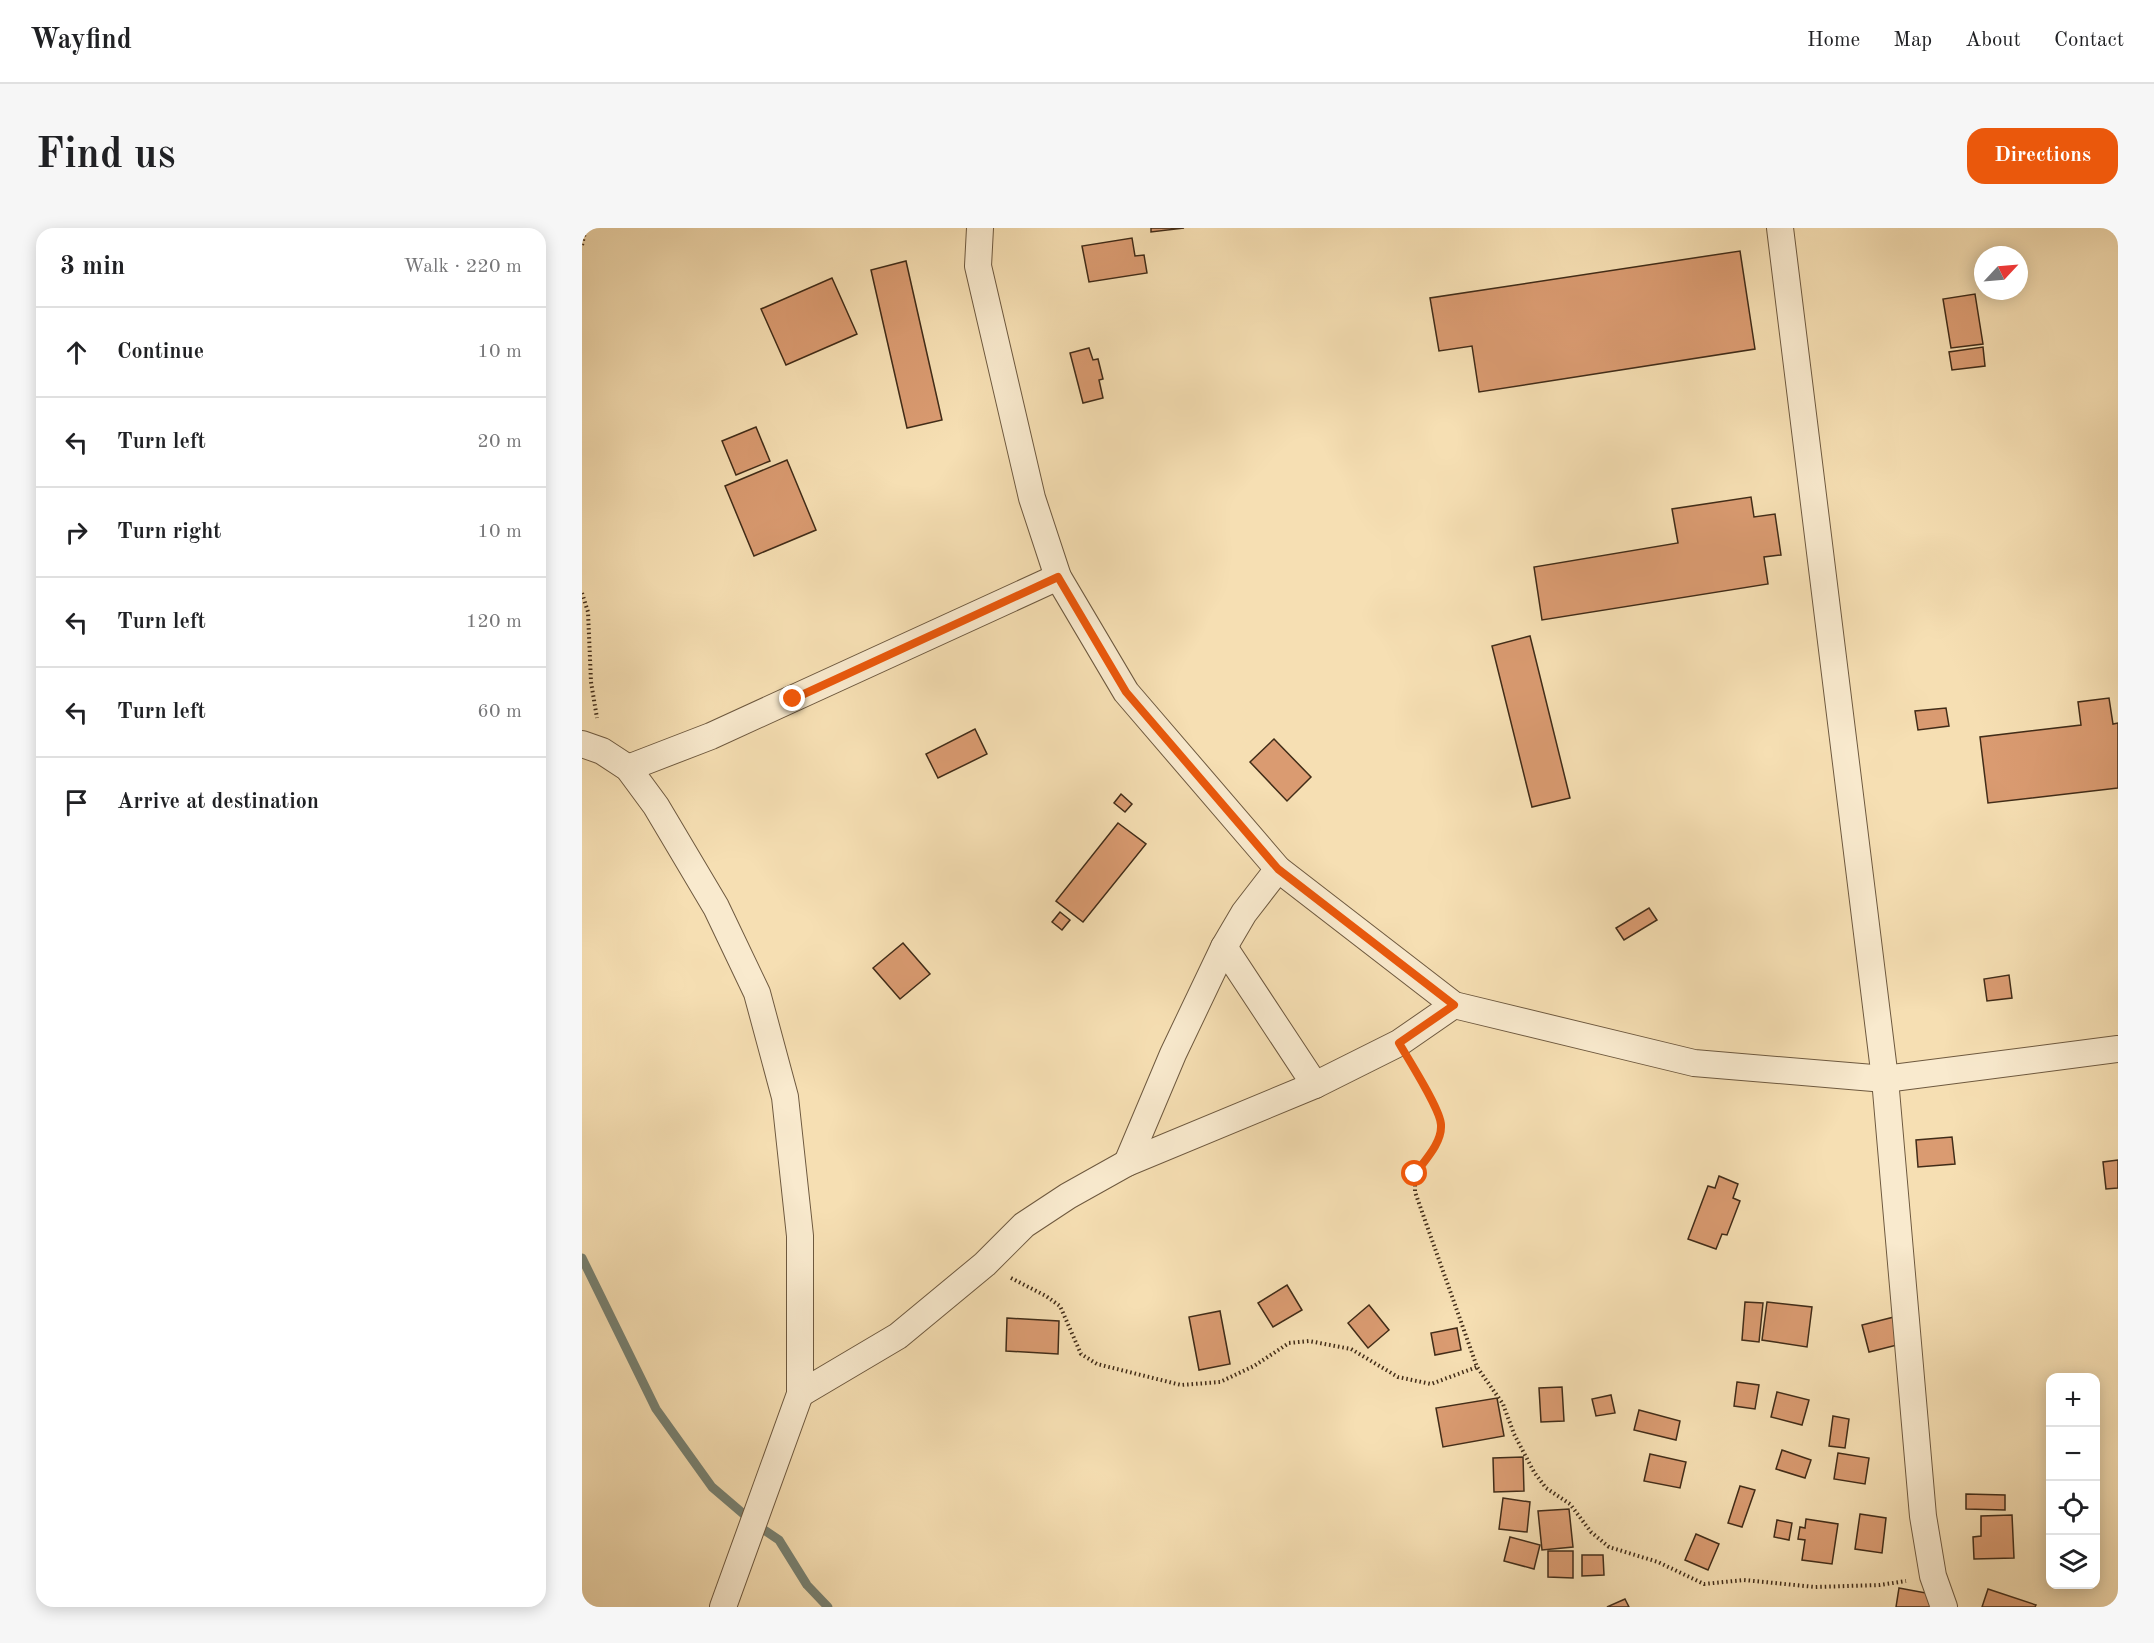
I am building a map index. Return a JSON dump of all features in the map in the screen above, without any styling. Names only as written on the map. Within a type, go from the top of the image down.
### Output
[{"type":"street","points":[[980,228],[978,266],[1032,498],[1058,577],[1126,692],[1278,869],[1454,1005],[1694,1063],[1885,1079],[2118,1049]]},
{"type":"street","points":[[1780,228],[1885,1079],[1923,1516],[1933,1576],[1944,1607]]},
{"type":"street","points":[[628,768],[711,736],[1058,577]]},
{"type":"street","points":[[592,748],[628,768],[656,806],[716,907],[757,993],[785,1097],[800,1236],[800,1394],[723,1607]]},
{"type":"street","points":[[1127,1163],[1173,1054],[1224,947],[1244,913],[1278,869]]},
{"type":"street","points":[[1224,947],[1315,1085]]},
{"type":"street","points":[[800,1394],[898,1336],[985,1264],[1024,1225],[1068,1196],[1127,1163],[1315,1085],[1399,1043],[1454,1005]]},
{"type":"path","points":[[582,245],[586,228]]},
{"type":"path","points":[[582,593],[588,612],[592,748]]},
{"type":"path","points":[[1399,1043],[1431,1100],[1441,1125],[1436,1144],[1415,1174],[1415,1192],[1477,1367],[1503,1404],[1514,1434],[1534,1472],[1546,1488],[1570,1504],[1591,1532],[1609,1547],[1658,1562],[1704,1584],[1744,1580],[1815,1587],[1880,1585],[1933,1576]]},
{"type":"path","points":[[985,1264],[1046,1296],[1060,1306],[1081,1354],[1097,1364],[1181,1385],[1220,1382],[1254,1366],[1289,1343],[1309,1341],[1351,1349],[1398,1377],[1431,1384],[1477,1367]]},
{"type":"building","points":[[1151,228],[1184,228],[1151,232]]},
{"type":"building","points":[[1132,238],[1135,256],[1144,255],[1147,273],[1089,282],[1082,246]]},
{"type":"building","points":[[1740,251],[1755,349],[1479,392],[1472,346],[1439,351],[1430,298]]},
{"type":"building","points":[[906,261],[942,420],[907,428],[871,270]]},
{"type":"building","points":[[832,278],[857,334],[786,365],[761,309]]},
{"type":"building","points":[[1974,294],[1983,344],[1951,348],[1943,299]]},
{"type":"building","points":[[1983,347],[1985,366],[1952,370],[1949,352]]},
{"type":"building","points":[[1089,348],[1093,360],[1098,359],[1103,379],[1099,380],[1103,398],[1083,403],[1070,353]]},
{"type":"building","points":[[756,427],[770,461],[736,475],[722,441]]},
{"type":"building","points":[[787,460],[816,530],[754,556],[725,486]]},
{"type":"building","points":[[1751,497],[1754,517],[1775,514],[1781,555],[1764,557],[1768,584],[1542,620],[1534,567],[1678,543],[1672,509]]},
{"type":"building","points":[[1530,636],[1570,798],[1532,807],[1492,646]]},
{"type":"building","points":[[2109,698],[2113,724],[2118,723],[2118,788],[1988,803],[1980,737],[2081,725],[2078,702]]},
{"type":"building","points":[[1946,708],[1949,726],[1918,730],[1915,711]]},
{"type":"building","points":[[975,729],[987,754],[938,778],[926,754]]},
{"type":"building","points":[[1274,739],[1311,777],[1287,801],[1250,762]]},
{"type":"building","points":[[1121,794],[1132,804],[1125,812],[1114,803]]},
{"type":"building","points":[[1118,823],[1146,844],[1083,922],[1056,901]]},
{"type":"building","points":[[1649,908],[1657,920],[1624,940],[1616,928]]},
{"type":"building","points":[[1060,912],[1070,920],[1062,930],[1052,922]]},
{"type":"building","points":[[903,943],[930,974],[900,999],[873,968]]},
{"type":"building","points":[[2009,975],[2012,998],[1987,1001],[1984,979]]},
{"type":"building","points":[[1952,1137],[1955,1164],[1918,1167],[1916,1140]]},
{"type":"building","points":[[2118,1160],[2118,1188],[2106,1189],[2103,1162]]},
{"type":"building","points":[[1719,1176],[1738,1184],[1733,1198],[1740,1201],[1727,1235],[1722,1234],[1716,1249],[1688,1239],[1708,1186],[1715,1188]]},
{"type":"building","points":[[1287,1285],[1302,1310],[1273,1327],[1258,1303]]},
{"type":"building","points":[[1745,1302],[1763,1303],[1759,1342],[1742,1340]]},
{"type":"building","points":[[1767,1302],[1812,1307],[1807,1347],[1762,1340]]},
{"type":"building","points":[[1369,1305],[1389,1330],[1368,1348],[1348,1323]]},
{"type":"building","points":[[1220,1311],[1230,1364],[1199,1370],[1189,1317]]},
{"type":"building","points":[[1894,1317],[1901,1344],[1869,1352],[1862,1325]]},
{"type":"building","points":[[1007,1318],[1059,1321],[1058,1354],[1006,1351]]},
{"type":"building","points":[[1457,1328],[1461,1350],[1435,1355],[1431,1333]]},
{"type":"building","points":[[1737,1382],[1759,1385],[1755,1409],[1734,1406]]},
{"type":"building","points":[[1562,1387],[1564,1421],[1541,1422],[1539,1388]]},
{"type":"building","points":[[1777,1392],[1809,1400],[1802,1425],[1771,1417]]},
{"type":"building","points":[[1611,1395],[1615,1413],[1596,1416],[1592,1399]]},
{"type":"building","points":[[1497,1398],[1504,1436],[1443,1447],[1436,1408]]},
{"type":"building","points":[[1639,1410],[1680,1421],[1676,1440],[1634,1430]]},
{"type":"building","points":[[1833,1416],[1849,1419],[1845,1448],[1829,1446]]},
{"type":"building","points":[[1782,1450],[1811,1460],[1805,1478],[1776,1469]]},
{"type":"building","points":[[1838,1453],[1869,1458],[1865,1484],[1834,1479]]},
{"type":"building","points":[[1650,1454],[1686,1462],[1680,1488],[1644,1481]]},
{"type":"building","points":[[1523,1457],[1524,1491],[1494,1492],[1493,1458]]},
{"type":"building","points":[[1740,1486],[1755,1490],[1742,1527],[1728,1523]]},
{"type":"building","points":[[1966,1494],[2005,1495],[2005,1510],[1966,1509]]},
{"type":"building","points":[[1503,1498],[1530,1502],[1527,1532],[1499,1529]]},
{"type":"building","points":[[1569,1509],[1573,1547],[1542,1550],[1538,1511]]},
{"type":"building","points":[[1860,1514],[1886,1518],[1882,1553],[1855,1549]]},
{"type":"building","points":[[2012,1515],[2014,1558],[1974,1559],[1973,1537],[1981,1536],[1981,1516]]},
{"type":"building","points":[[1806,1519],[1838,1524],[1832,1564],[1802,1560],[1805,1540],[1798,1539],[1800,1527],[1805,1528]]},
{"type":"building","points":[[1777,1520],[1792,1523],[1789,1540],[1774,1537]]},
{"type":"building","points":[[1696,1534],[1719,1544],[1708,1570],[1685,1560]]},
{"type":"building","points":[[1510,1537],[1540,1545],[1534,1569],[1504,1561]]},
{"type":"building","points":[[1548,1551],[1573,1551],[1573,1578],[1548,1577]]},
{"type":"building","points":[[1582,1555],[1603,1555],[1604,1575],[1582,1576]]},
{"type":"building","points":[[1899,1588],[1937,1595],[1935,1607],[1896,1607]]},
{"type":"building","points":[[1988,1589],[2036,1605],[2035,1607],[1982,1607]]},
{"type":"building","points":[[1625,1599],[1629,1607],[1607,1607]]},
{"type":"waterway","points":[[582,1258],[656,1409],[712,1487],[754,1523],[779,1540],[807,1585],[828,1607]]},
{"type":"route","points":[[793,699],[1058,577],[1126,692],[1278,869],[1454,1005],[1399,1043],[1431,1100],[1441,1125],[1436,1144],[1415,1174]]}]
